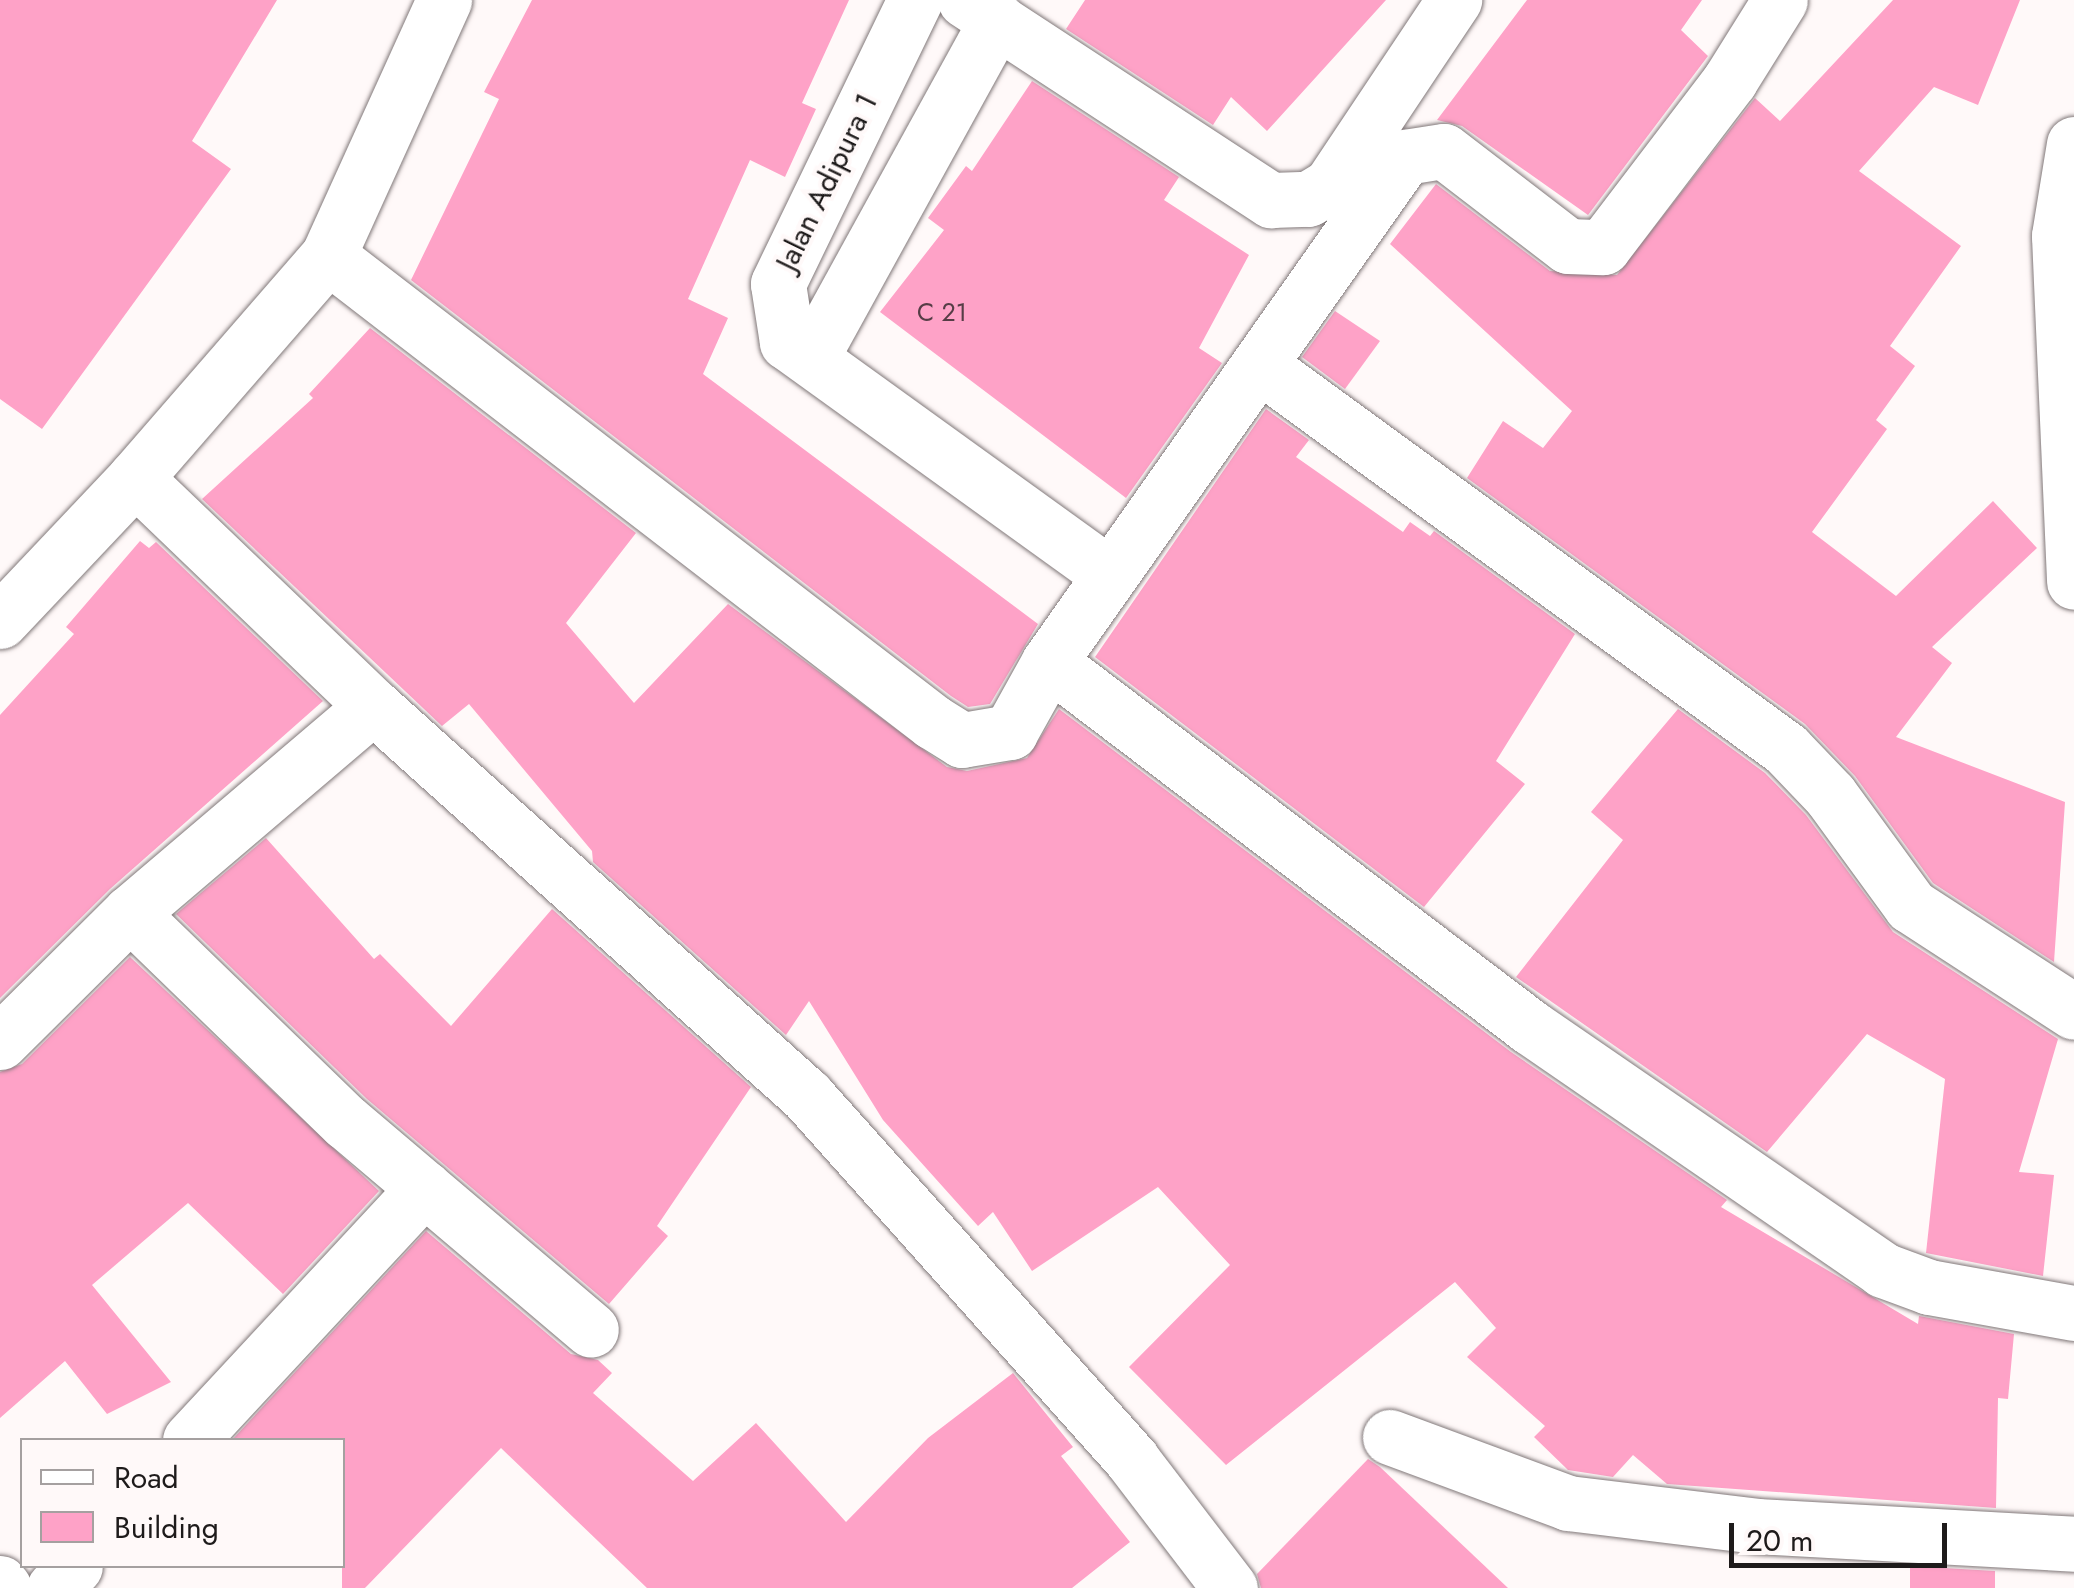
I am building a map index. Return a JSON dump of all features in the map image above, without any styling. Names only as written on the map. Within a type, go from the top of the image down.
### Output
[{"type":"street","points":[[0,621],[136,478],[328,256],[444,0]]},
{"type":"street","name":"Jalan Adipura 1","points":[[915,0],[778,284],[787,342],[812,356],[883,415],[1109,574]]},
{"type":"street","points":[[812,356],[981,10],[1255,194],[1308,199],[1330,186],[1454,0]]},
{"type":"street","points":[[328,256],[962,740],[1010,732],[1049,662],[1109,574],[1262,367],[1397,168],[1416,150],[1444,151],[1568,246],[1588,251],[1615,239],[1780,0]]},
{"type":"street","points":[[2074,144],[2059,236],[2074,582]]},
{"type":"street","points":[[1262,367],[1786,749],[1830,795],[1912,906],[2074,1012]]},
{"type":"street","points":[[136,478],[373,706],[807,1096],[1132,1460],[1230,1588]]},
{"type":"street","points":[[1049,662],[1530,1026],[1851,1249],[1929,1287],[2074,1313]]},
{"type":"street","points":[[0,1042],[130,914],[373,706]]},
{"type":"street","points":[[130,914],[424,1188],[591,1330]]},
{"type":"street","points":[[192,1438],[424,1188]]},
{"type":"street","points":[[1390,1436],[1568,1503],[1758,1526],[2074,1544]]},
{"type":"street","points":[[54,1588],[72,1568]]},
{"type":"building","points":[[0,0],[277,0],[192,141],[231,169],[42,429],[0,399]]},
{"type":"building","points":[[532,0],[849,0],[802,103],[816,109],[785,177],[750,160],[688,299],[728,318],[703,374],[1038,624],[990,704],[968,707],[951,696],[411,280],[499,99],[484,92]]},
{"type":"building","points":[[1085,0],[1386,0],[1267,131],[1231,97],[1213,125],[1066,29]]},
{"type":"building","points":[[1527,0],[1702,0],[1681,30],[1708,56],[1588,215],[1462,126],[1437,120]]},
{"type":"building","points":[[1893,0],[2020,0],[1978,105],[1934,87],[1859,171],[1961,246],[1890,346],[1915,366],[1876,420],[1887,429],[1812,532],[1896,596],[1993,501],[2037,548],[1932,647],[1952,663],[1896,737],[2065,802],[2054,962],[1933,883],[1855,776],[1805,724],[1467,478],[1503,421],[1543,448],[1572,411],[1390,244],[1436,184],[1550,271],[1617,275],[1755,98],[1780,121]]},
{"type":"building","points":[[1032,81],[1179,177],[1164,200],[1249,255],[1199,348],[1222,363],[1126,498],[880,312],[944,230],[928,218],[966,166],[972,171]]},
{"type":"building","points":[[1335,311],[1380,341],[1345,389],[1302,357]]},
{"type":"building","points":[[370,328],[636,533],[566,623],[634,703],[728,604],[947,767],[967,771],[1027,758],[1059,709],[1511,1052],[1727,1200],[1721,1207],[1918,1324],[1919,1316],[2014,1334],[2008,1399],[1998,1398],[1996,1508],[1667,1484],[1633,1455],[1613,1477],[1568,1470],[1534,1437],[1545,1426],[1467,1357],[1496,1328],[1455,1282],[1226,1465],[1129,1367],[1230,1265],[1158,1187],[1032,1271],[993,1212],[978,1226],[883,1120],[809,1001],[786,1035],[593,862],[592,851],[469,704],[442,726],[202,499],[313,398],[309,394]]},
{"type":"building","points":[[1266,409],[1309,440],[1296,457],[1403,532],[1410,522],[1430,536],[1434,531],[1575,634],[1496,761],[1525,784],[1424,907],[1095,657]]},
{"type":"building","points":[[140,541],[149,548],[156,542],[323,701],[110,889],[0,998],[0,715],[74,634],[66,627]]},
{"type":"building","points":[[1678,709],[1765,773],[1806,815],[1893,932],[2058,1039],[2019,1172],[2054,1175],[2043,1276],[1926,1253],[1945,1079],[1867,1034],[1767,1152],[1516,977],[1623,840],[1591,812]]},
{"type":"building","points":[[266,838],[374,959],[380,954],[451,1026],[552,909],[751,1087],[657,1226],[668,1236],[609,1304],[367,1099],[176,914]]},
{"type":"building","points":[[130,957],[379,1191],[283,1294],[188,1203],[92,1285],[171,1382],[107,1414],[65,1361],[0,1418],[0,1072],[22,1064]]},
{"type":"building","points":[[426,1231],[571,1354],[598,1360],[612,1373],[593,1393],[693,1481],[756,1423],[846,1522],[928,1438],[1013,1373],[1073,1447],[1061,1456],[1130,1542],[1072,1588],[647,1588],[501,1448],[365,1588],[342,1588],[345,1438],[234,1438]]},
{"type":"building","points":[[1368,1459],[1508,1588],[1261,1588],[1257,1574]]},
{"type":"building","points":[[1910,1566],[1995,1571],[1995,1588],[1910,1588]]}]
